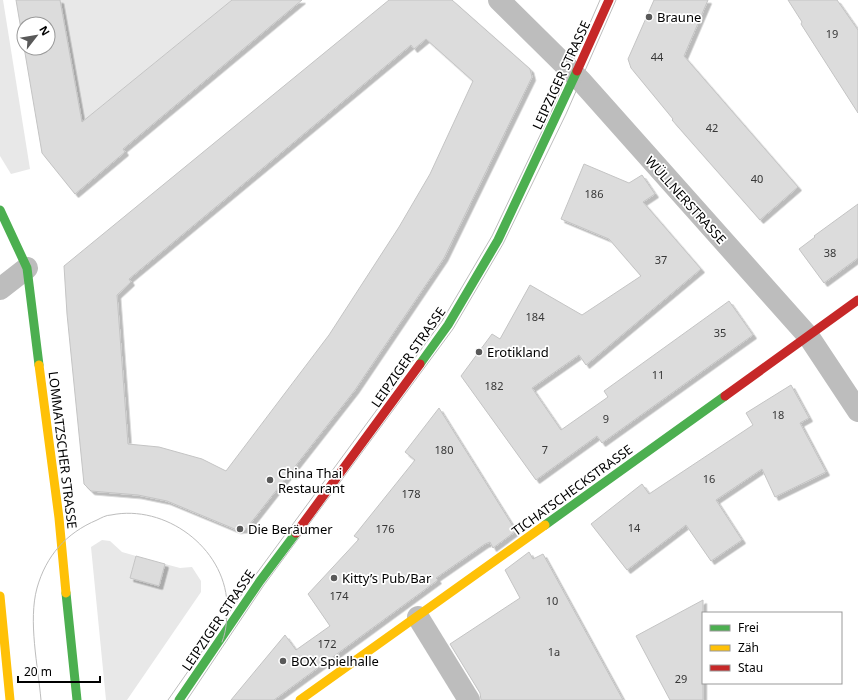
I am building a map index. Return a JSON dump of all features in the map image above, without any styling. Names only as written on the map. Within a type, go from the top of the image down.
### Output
[{"type":"main road","name":"LEIPZIGER STRASSE","points":[[179,700],[260,581],[372,431],[448,325],[498,240],[609,0]]},
{"type":"main road","name":"LOMMATZSCHER STRASSE","points":[[0,210],[27,268],[59,518],[77,700]]},
{"type":"main road","name":"TICHATSCHECKSTRASSE","points":[[300,700],[809,337],[858,300]]},
{"type":"main road","points":[[0,596],[10,700]]},
{"type":"street","name":"WÜLLNERSTRASSE","points":[[499,0],[575,76],[809,337],[858,411]]},
{"type":"street","points":[[0,289],[27,268]]},
{"type":"street","points":[[418,617],[469,700]]},
{"type":"shaded area","points":[[0,0],[3,0],[30,169],[11,174],[0,156]]},
{"type":"shaded area","points":[[60,0],[232,0],[92,114],[78,134],[80,111]]},
{"type":"shaded area","points":[[102,540],[110,541],[122,552],[136,556],[130,578],[159,586],[165,564],[180,568],[192,567],[201,581],[201,592],[127,700],[106,700],[91,547]]},
{"type":"building","points":[[16,0],[60,0],[82,122],[232,0],[302,0],[123,149],[125,152],[75,194],[42,153],[25,56],[56,56],[56,16],[19,16]]},
{"type":"building","points":[[389,0],[452,0],[530,69],[532,77],[444,258],[355,390],[246,529],[237,530],[167,501],[138,495],[91,491],[84,484],[67,314],[64,266]],"holes":[[[426,39],[473,81],[430,174],[399,227],[329,335],[226,471],[202,459],[159,447],[128,444],[117,295],[131,282],[129,279],[411,45],[414,49]]]},
{"type":"building","points":[[654,0],[708,0],[684,56],[798,187],[760,220],[672,120],[673,119],[631,68],[628,59]]},
{"type":"building","points":[[788,0],[837,0],[858,30],[858,113],[801,24],[802,22]]},
{"type":"building","points":[[584,164],[629,183],[642,175],[655,194],[643,202],[701,269],[586,365],[579,355],[532,388],[561,430],[608,397],[604,391],[729,301],[753,335],[602,443],[597,436],[536,480],[461,376],[492,334],[500,339],[530,285],[582,315],[641,276],[609,239],[561,219]]},
{"type":"building","points":[[858,204],[858,258],[824,283],[799,249],[815,237],[814,236]]},
{"type":"building","points":[[791,385],[809,418],[800,423],[826,472],[775,497],[762,469],[716,500],[742,540],[711,561],[686,525],[627,570],[591,524],[642,484],[649,494],[753,425],[746,413]]},
{"type":"building","points":[[439,408],[516,531],[493,548],[490,542],[485,544],[436,578],[438,580],[274,700],[231,700],[285,635],[296,650],[330,626],[308,594],[359,539],[354,536],[415,460],[405,452]]},
{"type":"building","points":[[529,552],[533,559],[543,554],[623,700],[481,700],[480,693],[450,644],[520,598],[505,570]]},
{"type":"building","points":[[136,556],[165,564],[159,586],[130,578]]},
{"type":"building","points":[[703,600],[703,700],[670,700],[636,636]]},
{"type":"tram line","points":[[168,700],[254,577],[442,321],[492,236],[553,108],[600,0]]},
{"type":"tram line","points":[[187,700],[264,585],[453,329],[503,244],[566,114],[616,0]]},
{"type":"tram line","points":[[41,700],[34,644],[33,615],[34,601],[41,576],[52,556],[67,539],[86,525],[105,516],[131,513],[151,516],[171,523],[188,534],[203,548],[215,564],[223,583],[227,603],[227,613],[226,628],[222,642]]},
{"type":"traffic: fast","points":[[420,364],[448,325],[498,240],[577,71]]},
{"type":"traffic: fast","points":[[0,210],[27,268],[39,365]]},
{"type":"traffic: fast","points":[[545,525],[725,396]]},
{"type":"traffic: fast","points":[[179,700],[260,581],[296,533]]},
{"type":"traffic: fast","points":[[66,593],[77,700]]},
{"type":"traffic: slow","points":[[39,365],[59,518],[66,593]]},
{"type":"traffic: slow","points":[[300,700],[545,525]]},
{"type":"traffic: slow","points":[[0,596],[10,700]]},
{"type":"traffic: jam","points":[[577,71],[609,0]]},
{"type":"traffic: jam","points":[[725,396],[858,300]]},
{"type":"traffic: jam","points":[[296,533],[420,364]]},
{"type":"place","name":"Braune","points":[[649,17]]},
{"type":"place","name":"Erotikland","points":[[479,352]]},
{"type":"place","name":"China Thai Restaurant","points":[[270,480]]},
{"type":"place","name":"Die Beräumer","points":[[240,529]]},
{"type":"place","name":"Kitty’s Pub/Bar","points":[[334,578]]},
{"type":"place","name":"BOX Spielhalle","points":[[283,661]]}]
